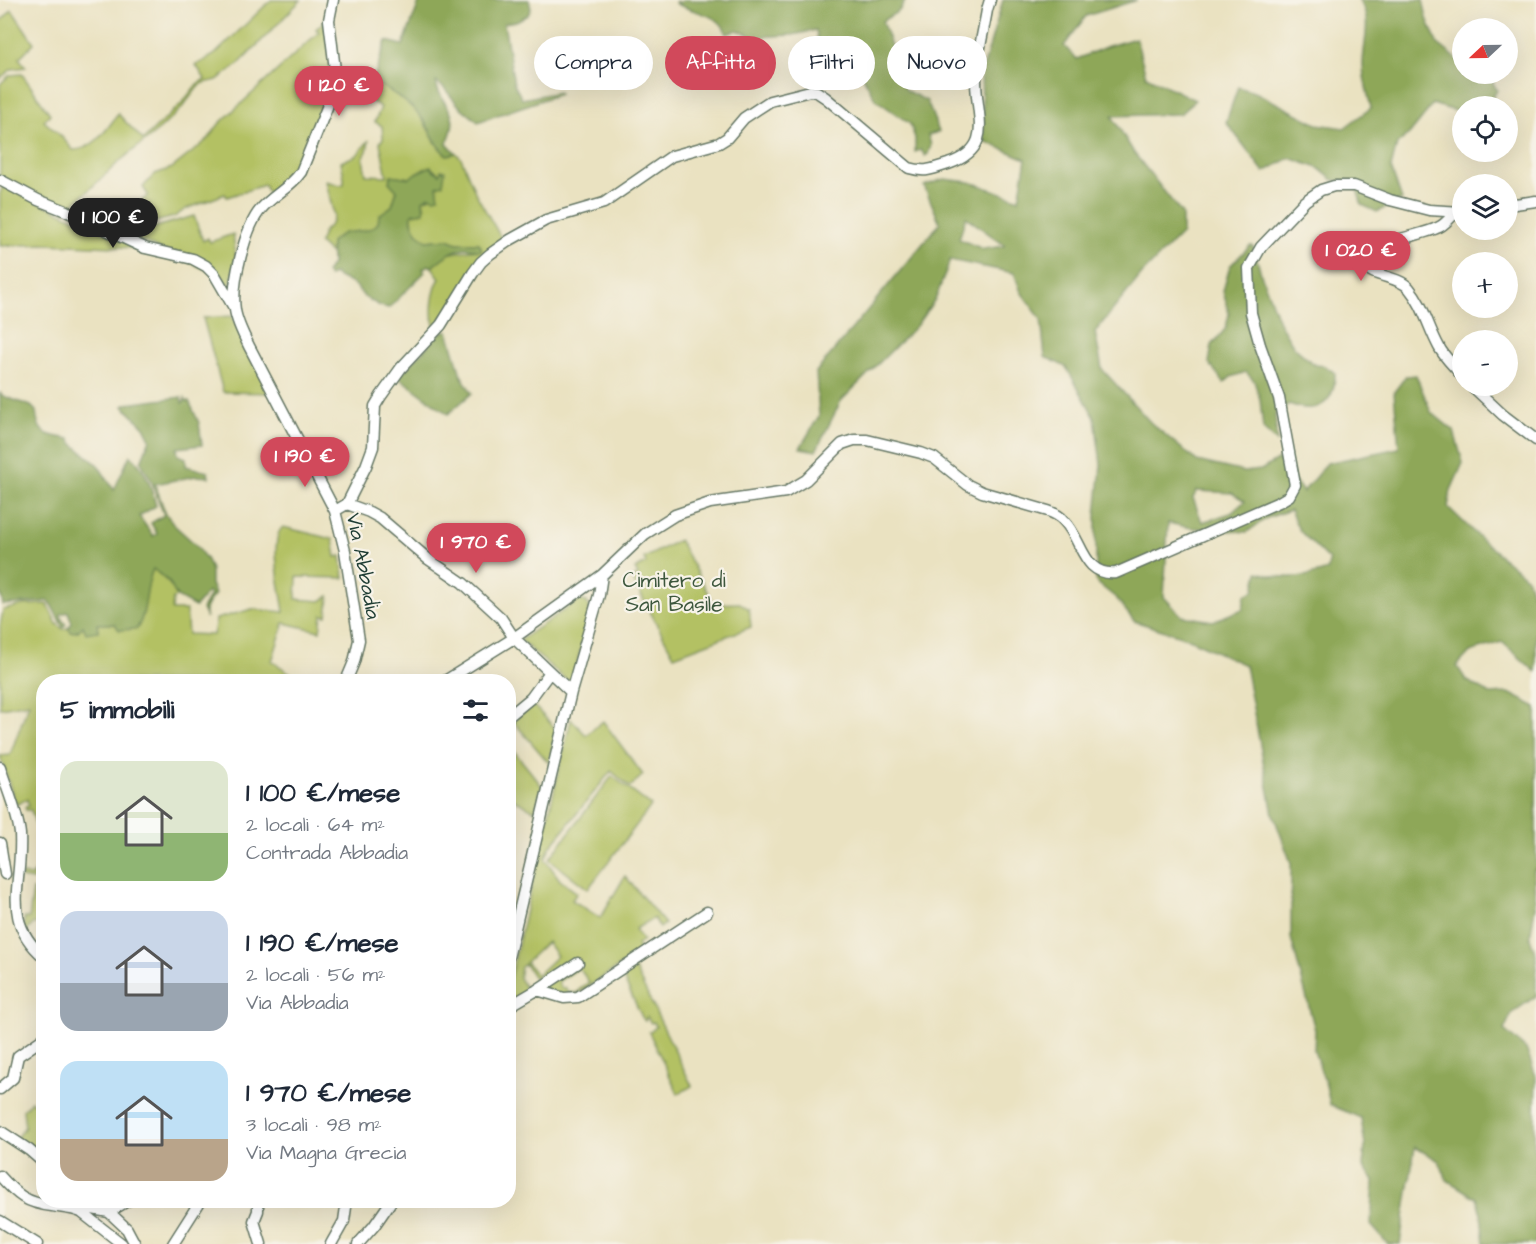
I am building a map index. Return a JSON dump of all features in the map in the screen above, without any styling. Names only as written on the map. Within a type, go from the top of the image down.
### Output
[{"type":"street","name":"Via Abbadia","points":[[333,0],[329,20],[335,70],[332,95],[302,172],[293,183],[270,200],[254,218],[245,237],[234,309],[250,348],[335,511],[345,551],[359,640],[349,674]]},
{"type":"street","points":[[335,511],[347,504],[366,466],[373,447],[374,411],[378,402],[400,368],[441,325],[481,262],[510,240],[546,220],[604,203],[672,156],[719,143],[727,138],[754,110],[770,101],[801,92],[817,92],[826,98],[909,168],[923,172],[968,154],[973,150],[980,129],[976,82],[990,0]]},
{"type":"street","points":[[0,180],[38,201],[66,211],[145,248],[193,259],[206,266],[229,296],[234,309]]},
{"type":"street","points":[[456,674],[514,638],[602,575],[645,534],[675,515],[710,503],[786,492],[806,480],[834,449],[854,440],[867,440],[934,458],[968,485],[982,492],[1058,515],[1066,522],[1090,564],[1106,574],[1116,573],[1279,502],[1289,496],[1295,485],[1279,398],[1251,314],[1249,268],[1261,247],[1305,201],[1321,190],[1334,186],[1354,186],[1390,200],[1429,210],[1452,212]]},
{"type":"street","points":[[1518,204],[1536,201]]},
{"type":"street","points":[[1452,217],[1427,232],[1380,246],[1365,256],[1364,265],[1372,272],[1391,277],[1407,286],[1425,313],[1439,348],[1452,364]]},
{"type":"street","points":[[1483,396],[1536,440]]},
{"type":"street","points":[[347,504],[380,518],[428,559],[463,583],[501,618],[514,638],[571,692]]},
{"type":"street","points":[[516,924],[571,692],[599,595],[602,575]]},
{"type":"street","points":[[516,710],[531,698],[550,672]]},
{"type":"street","points":[[0,766],[20,831],[7,874]]},
{"type":"street","points":[[0,843],[7,874],[9,922],[23,940],[36,949]]},
{"type":"street","points":[[537,990],[564,998],[578,997],[707,912]]},
{"type":"street","points":[[516,1002],[578,963]]},
{"type":"street","points":[[0,1089],[13,1078],[18,1056],[36,1044]]},
{"type":"street","points":[[0,1131],[36,1156]]},
{"type":"street","points":[[0,1176],[17,1195],[36,1204]]},
{"type":"street","points":[[65,1208],[81,1212],[122,1244]]},
{"type":"street","points":[[91,1208],[109,1212],[127,1229],[135,1244]]},
{"type":"street","points":[[109,1212],[114,1208]]},
{"type":"street","points":[[173,1244],[196,1208]]},
{"type":"street","points":[[258,1208],[254,1221],[261,1244]]},
{"type":"street","points":[[331,1244],[344,1221],[346,1208]]},
{"type":"street","points":[[358,1244],[386,1208]]},
{"type":"street","points":[[0,1221],[35,1243]]},
{"type":"green space","points":[[271,0],[301,0],[238,65],[217,80],[198,87],[181,109],[160,129],[120,161],[66,211],[0,177],[0,84],[10,75],[22,74],[50,114],[44,121],[73,150],[94,143],[118,114],[143,140],[182,103],[197,84],[205,79],[196,65],[214,55]]},
{"type":"green space","points":[[420,0],[529,0],[531,9],[528,15],[516,21],[504,23],[514,84],[522,99],[558,92],[559,94],[478,122],[436,82],[452,116],[453,123],[447,143],[456,153],[447,155],[439,147],[416,111],[373,81],[386,41],[403,45]]},
{"type":"green space","points":[[683,0],[906,0],[899,11],[882,21],[887,36],[887,90],[906,90],[927,101],[939,132],[928,135],[931,145],[928,154],[925,156],[921,150],[915,152],[915,138],[910,124],[875,99],[870,90],[875,90],[875,36],[817,36],[816,30],[774,36],[752,36],[737,30],[727,34],[715,19],[675,3],[676,1],[680,3]]},
{"type":"green space","points":[[1003,0],[1137,0],[1086,16],[1064,46],[1077,59],[1108,46],[1136,38],[1146,76],[1195,100],[1180,114],[1112,116],[1134,153],[1182,214],[1182,233],[1142,274],[1095,332],[1102,369],[1151,423],[1197,461],[1244,472],[1261,470],[1279,459],[1303,492],[1327,463],[1399,448],[1394,392],[1406,376],[1416,375],[1431,412],[1454,431],[1463,463],[1451,490],[1448,507],[1482,540],[1527,578],[1536,605],[1536,672],[1502,642],[1470,652],[1457,666],[1466,680],[1490,694],[1509,693],[1536,707],[1536,869],[1534,870],[1535,907],[1530,938],[1536,955],[1536,996],[1512,1013],[1504,1030],[1526,1049],[1536,1076],[1534,1151],[1536,1152],[1536,1244],[1484,1244],[1481,1213],[1476,1198],[1447,1180],[1439,1161],[1415,1147],[1400,1244],[1388,1244],[1371,1225],[1374,1181],[1363,1166],[1365,1146],[1361,1118],[1330,1105],[1326,1085],[1314,1051],[1315,1030],[1291,938],[1291,863],[1273,814],[1245,665],[1187,638],[1134,621],[1116,598],[1096,582],[1096,515],[1101,465],[1095,418],[1066,367],[1045,357],[1041,319],[1021,292],[1014,273],[950,260],[936,298],[916,326],[841,401],[816,451],[800,448],[819,416],[816,372],[940,223],[924,186],[944,179],[970,182],[1019,199],[1026,159],[984,141],[982,90],[987,90],[987,55]],"holes":[[[966,217],[1004,245],[983,249],[959,239]],[[1197,491],[1232,493],[1245,501],[1231,513],[1202,522],[1193,498]],[[1290,510],[1299,530],[1329,560],[1328,570],[1293,577],[1258,572],[1254,591],[1245,595],[1243,609],[1213,621],[1182,616],[1164,597],[1168,523],[1192,528],[1247,532],[1267,518]]]},
{"type":"green space","points":[[1359,0],[1423,0],[1437,43],[1452,55],[1452,84],[1494,84],[1497,90],[1494,96],[1452,96],[1452,110],[1432,104],[1416,126],[1397,144],[1391,168],[1402,200],[1377,212],[1362,205],[1355,183],[1333,180],[1318,168],[1290,158],[1264,172],[1226,122],[1238,87],[1257,93],[1317,124],[1344,128],[1371,108],[1363,70],[1366,15]]},
{"type":"green space","points":[[12,10],[34,43],[19,58],[26,67],[12,69],[0,78],[0,22]]},
{"type":"green space","points":[[325,20],[333,80],[296,172],[292,174],[293,179],[269,195],[264,185],[227,197],[225,194],[186,209],[174,217],[127,229],[123,228],[119,233],[111,230],[148,195],[143,187],[155,174],[172,168],[209,138],[219,124],[319,32],[316,29]]},
{"type":"green space","points":[[373,81],[414,108],[442,151],[447,155],[456,153],[461,158],[476,194],[503,241],[435,327],[432,316],[433,302],[440,278],[432,267],[446,254],[477,249],[481,246],[479,243],[457,243],[448,239],[427,241],[415,229],[412,214],[425,209],[423,200],[433,196],[436,186],[440,184],[441,175],[435,170],[426,168],[410,178],[391,175],[389,182],[397,190],[392,206],[376,226],[331,242],[331,254],[319,243],[334,216],[326,181],[344,184],[341,162],[357,155],[369,140],[363,158],[366,175],[387,176],[380,143],[383,138],[382,126],[375,122],[381,107],[366,98]]},
{"type":"green space","points":[[431,166],[440,174],[441,170],[445,171],[443,184],[437,186],[439,197],[429,196],[423,200],[424,212],[412,214],[415,229],[427,241],[448,239],[457,243],[479,243],[482,250],[460,249],[447,255],[432,267],[428,265],[423,269],[425,272],[389,308],[364,297],[356,286],[333,274],[329,277],[326,273],[332,264],[331,242],[344,233],[371,228],[378,223],[379,215],[392,206],[397,191],[389,182],[391,175],[410,178]]},
{"type":"green space","points":[[3,186],[139,248],[45,244],[0,246],[0,194]]},
{"type":"green space","points":[[194,216],[203,241],[208,238],[210,242],[233,234],[236,258],[230,288],[221,276],[128,235]]},
{"type":"green space","points":[[1250,246],[1253,246],[1279,322],[1294,347],[1315,365],[1325,366],[1335,373],[1332,392],[1323,404],[1308,408],[1289,404],[1275,414],[1277,442],[1263,429],[1260,399],[1254,381],[1246,372],[1231,377],[1224,383],[1209,363],[1212,345],[1226,328],[1229,314],[1223,291],[1230,266]]},
{"type":"green space","points":[[232,316],[271,393],[223,392],[203,318]]},
{"type":"green space","points":[[442,331],[448,331],[461,375],[472,393],[448,414],[398,377]]},
{"type":"green space","points":[[0,393],[31,406],[36,411],[39,426],[46,433],[70,439],[98,465],[114,490],[130,455],[136,460],[150,485],[156,506],[139,516],[153,536],[157,534],[151,523],[164,515],[151,480],[141,462],[150,439],[144,427],[123,406],[181,397],[182,403],[185,398],[189,401],[199,423],[202,445],[177,448],[178,455],[186,458],[186,466],[208,472],[209,477],[196,476],[155,484],[165,512],[173,524],[195,544],[207,560],[211,570],[211,584],[215,594],[208,602],[206,618],[202,609],[210,595],[208,592],[195,607],[177,597],[169,582],[153,569],[143,614],[137,629],[119,630],[115,624],[97,624],[98,631],[86,633],[83,626],[78,631],[71,632],[68,628],[72,623],[68,612],[61,614],[66,624],[63,627],[49,601],[3,605],[0,591]]},
{"type":"green space","points":[[283,527],[333,539],[336,557],[341,556],[344,578],[297,577],[296,599],[321,601],[329,596],[327,616],[322,615],[320,631],[284,623],[272,661],[292,674],[36,674],[36,827],[31,810],[26,810],[25,807],[29,806],[27,799],[16,805],[0,756],[10,755],[29,703],[0,708],[0,626],[3,610],[23,605],[47,604],[57,624],[63,629],[68,628],[71,632],[78,631],[82,625],[98,631],[97,624],[115,624],[118,628],[134,628],[143,616],[146,592],[153,568],[175,592],[177,597],[173,598],[172,610],[186,610],[188,634],[213,635],[216,619],[252,609],[284,612],[276,554],[279,533]]},
{"type":"green space","name":"Cimitero di San Basile","points":[[679,540],[714,604],[740,603],[749,609],[751,627],[674,656],[632,578],[638,575],[635,569],[646,563],[644,558]]},
{"type":"green space","points":[[579,600],[587,602],[590,610],[572,685],[520,640]]},
{"type":"green space","points":[[532,704],[556,729],[549,763],[516,724],[516,718]]},
{"type":"green space","points":[[571,719],[586,735],[603,721],[643,775],[630,787],[611,771],[550,847],[545,859],[560,880],[577,893],[572,900],[600,918],[625,876],[665,924],[660,928],[654,918],[635,929],[643,941],[637,945],[641,952],[579,993],[563,995],[537,989],[516,1001],[516,952]],"holes":[[[547,942],[557,956],[537,975],[526,962]],[[562,962],[565,967],[528,992],[519,978],[521,967],[525,964],[534,978]],[[579,968],[589,982],[575,993],[568,992],[565,987],[562,989],[558,982]]]},
{"type":"green space","points":[[516,754],[542,786],[535,811],[516,801]]},
{"type":"green space","points":[[612,776],[651,806],[588,889],[549,859]]},
{"type":"green space","points":[[36,869],[36,881],[20,878],[22,874],[32,876]]},
{"type":"green space","points":[[33,890],[36,891],[36,924],[34,923],[24,934],[24,918],[29,918]]},
{"type":"green space","points":[[632,963],[692,1086],[678,1094],[649,1032],[656,1027],[654,1022],[651,1023],[647,1017],[645,1021],[642,1017],[620,971]]},
{"type":"green space","points":[[31,1101],[36,1104],[36,1154],[16,1138],[25,1127],[23,1110]]}]
